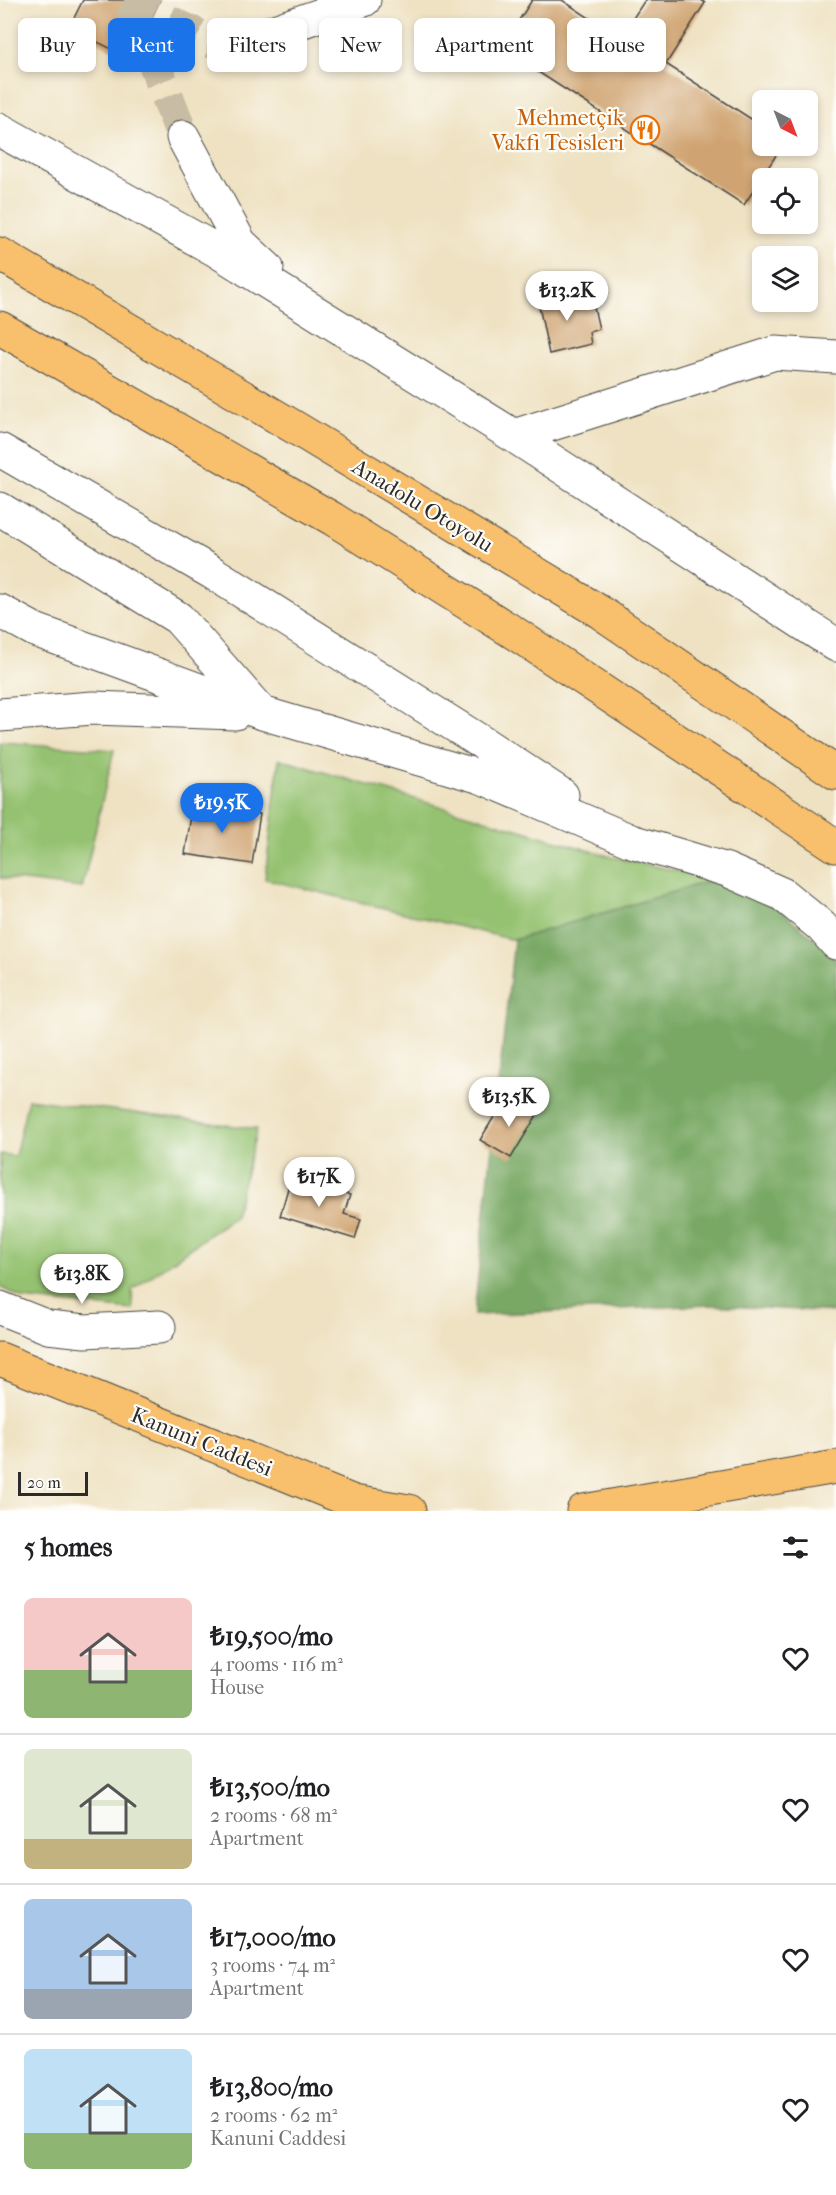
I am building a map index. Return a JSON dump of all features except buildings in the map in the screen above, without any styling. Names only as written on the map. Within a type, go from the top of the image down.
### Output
[{"type":"main road","name":"Anadolu Otoyolu","points":[[0,254],[294,427],[600,612],[836,772]]},
{"type":"main road","points":[[0,328],[333,519],[526,640],[836,846]]},
{"type":"main road","name":"Kanuni Caddesi","points":[[0,1359],[354,1502],[409,1511]]},
{"type":"main road","points":[[583,1511],[836,1467]]},
{"type":"street","points":[[307,20],[364,0]]},
{"type":"street","points":[[0,130],[214,249],[315,311],[514,436],[836,645]]},
{"type":"street","points":[[183,137],[240,243],[315,311]]},
{"type":"street","points":[[514,436],[775,353],[836,357]]},
{"type":"street","points":[[0,450],[213,573],[486,745],[631,841]]},
{"type":"street","points":[[0,509],[178,618],[262,713]]},
{"type":"street","points":[[0,611],[35,630],[262,713],[481,777],[631,841],[727,870],[782,894],[821,926],[836,943]]},
{"type":"street","points":[[0,715],[93,708],[262,713]]},
{"type":"street","points":[[0,1308],[48,1327],[85,1331],[159,1327]]},
{"type":"green space","points":[[0,742],[114,750],[82,888],[0,878]]},
{"type":"green space","points":[[279,759],[612,857],[716,879],[514,940],[265,879]]},
{"type":"green space","points":[[716,879],[777,907],[829,951],[836,961],[836,1312],[710,1305],[474,1315],[514,940]]},
{"type":"green space","points":[[28,1099],[257,1129],[235,1216],[132,1290],[133,1310],[23,1299],[0,1287],[0,1154],[15,1156]]},
{"type":"tunnel","points":[[124,0],[207,39]]},
{"type":"tunnel","points":[[132,5],[183,137]]},
{"type":"place","name":"Mehmetçik Vakfı Tesisleri","points":[[645,130]]}]
